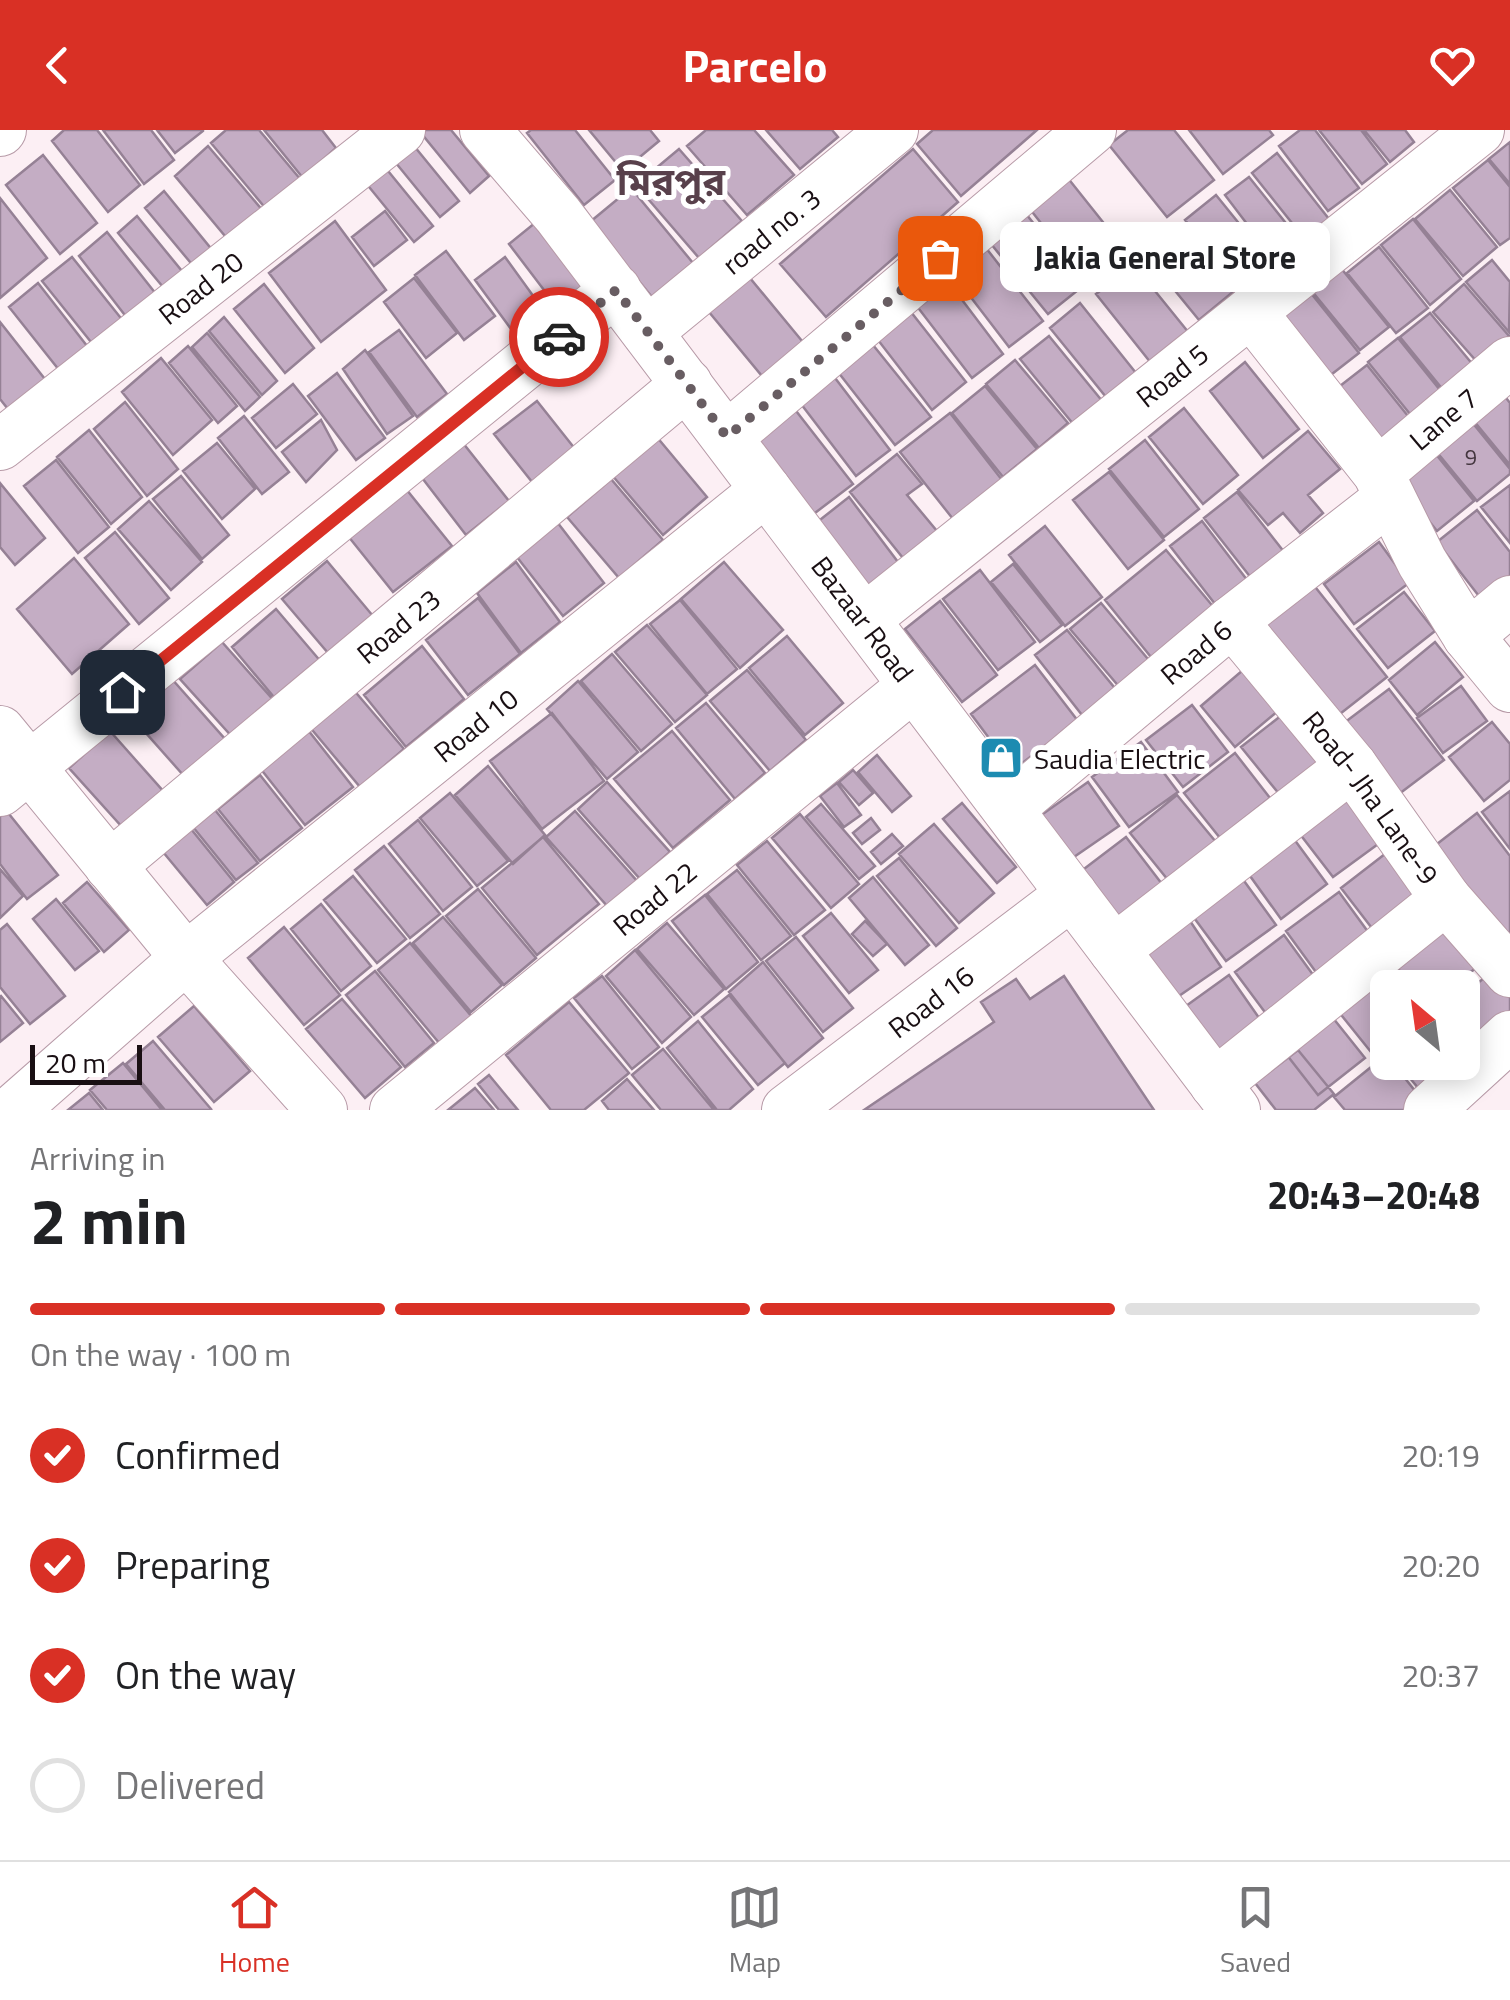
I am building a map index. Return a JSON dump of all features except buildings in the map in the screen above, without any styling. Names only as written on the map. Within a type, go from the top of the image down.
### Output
[{"type":"street","name":"Road 20","points":[[4,434],[400,130]]},
{"type":"street","name":"road no. 3","points":[[648,332],[893,130]]},
{"type":"street","points":[[727,437],[1091,130]]},
{"type":"street","name":"Road 5","points":[[865,619],[1479,130]]},
{"type":"street","name":"Bazaar Road","points":[[494,133],[1225,1097]]},
{"type":"street","points":[[301,1103],[110,866],[10,763],[616,290]]},
{"type":"street","points":[[1251,312],[1384,486],[1422,562],[1468,636],[1510,686]]},
{"type":"street","name":"Lane 7","points":[[1384,486],[1510,362]]},
{"type":"street","name":"Road 23","points":[[110,866],[686,384]]},
{"type":"street","name":"Road 6","points":[[1008,810],[1232,621],[1384,486]]},
{"type":"street","name":"Road 10","points":[[13,1110],[186,958],[766,490]]},
{"type":"street","points":[[1468,636],[1510,601]]},
{"type":"street","name":"Road- Jha Lane-9","points":[[1232,621],[1352,766],[1446,899],[1510,972]]},
{"type":"street","name":"Road 22","points":[[395,1110],[913,686]]},
{"type":"street","points":[[1114,950],[1352,766]]},
{"type":"street","name":"Road 16","points":[[787,1110],[1072,894]]},
{"type":"street","points":[[1225,1097],[1446,899]]},
{"type":"street","points":[[1429,1110],[1510,1036]]},
{"type":"way so far","points":[[559,337],[616,290],[727,437],[940,258]]},
{"type":"place","name":"Jakia General Store","points":[[940,258]]},
{"type":"place","name":"Saudia Electric","points":[[1001,758]]},
{"type":"district","name":"মিরপুর","points":[[671,181]]},
{"type":"route","points":[[122,692],[559,337]]}]
